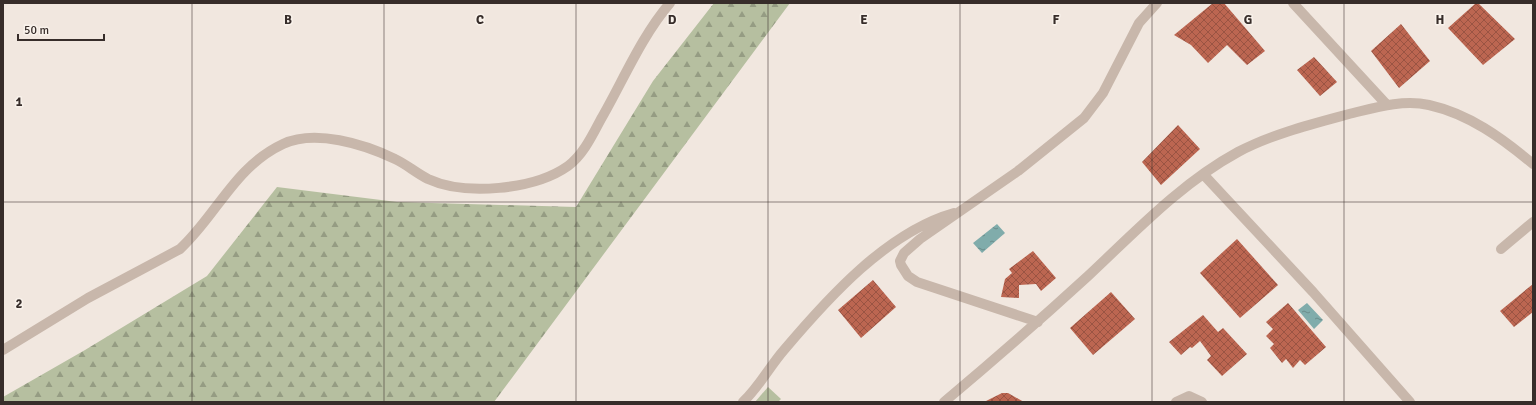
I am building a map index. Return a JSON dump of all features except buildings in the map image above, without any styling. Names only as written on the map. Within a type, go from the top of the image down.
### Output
[{"type":"street","points":[[3,350],[88,298],[180,249],[191,239],[228,189],[242,174],[266,154],[284,144],[297,140],[322,138],[344,140],[365,146],[395,159],[427,179],[446,186],[460,188],[506,187],[539,180],[557,173],[568,166],[586,146],[652,27],[670,3]]},
{"type":"street","points":[[1038,322],[922,284],[912,279],[904,271],[900,261],[904,253],[1018,171],[1084,118],[1102,93],[1139,24],[1157,3]]},
{"type":"street","points":[[1293,3],[1387,105]]},
{"type":"street","points":[[944,402],[1038,322],[1146,222],[1203,174],[1239,152],[1262,142],[1328,119],[1387,105],[1428,105],[1462,116],[1497,136],[1533,164]]},
{"type":"street","points":[[1203,174],[1313,292],[1410,402]]},
{"type":"street","points":[[743,402],[784,350],[864,267],[882,251],[930,221],[964,210]]},
{"type":"street","points":[[1501,249],[1533,222]]},
{"type":"street","points":[[1176,402],[1189,396],[1202,402]]},
{"type":"green space","points":[[714,3],[790,3],[494,402],[3,402],[3,397],[85,350],[207,276],[277,187],[397,202],[576,207],[653,81]]},
{"type":"green space","points":[[768,387],[781,399],[778,402],[755,402]]},
{"type":"water","points":[[997,224],[1005,233],[982,253],[973,243]]},
{"type":"water","points":[[1307,303],[1323,320],[1314,329],[1298,310]]}]
